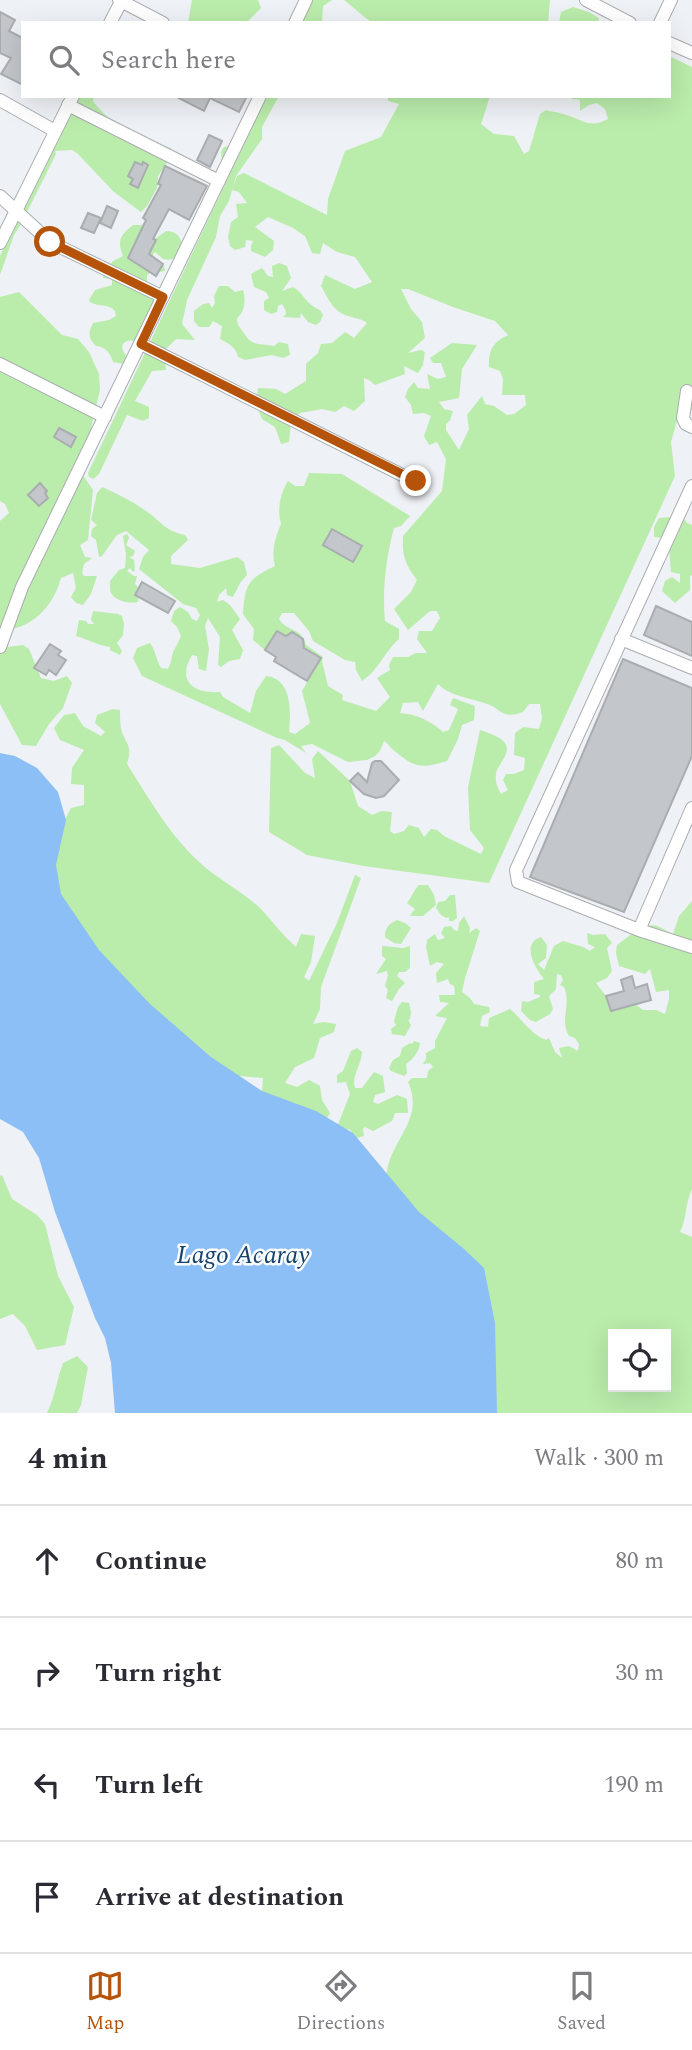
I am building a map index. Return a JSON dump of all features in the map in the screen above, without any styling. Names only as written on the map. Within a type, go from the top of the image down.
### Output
[{"type":"street","points":[[111,21],[120,0],[159,21]]},
{"type":"street","points":[[296,21],[306,0]]},
{"type":"street","points":[[586,0],[626,21]]},
{"type":"street","points":[[661,21],[671,0]]},
{"type":"street","points":[[671,44],[692,53]]},
{"type":"street","points":[[0,647],[22,587],[259,98]]},
{"type":"street","points":[[0,100],[55,131]]},
{"type":"street","points":[[0,243],[71,101],[219,181]]},
{"type":"street","points":[[0,197],[50,242],[163,297]]},
{"type":"street","points":[[141,344],[416,481]]},
{"type":"street","points":[[0,364],[105,417]]},
{"type":"street","points":[[687,391],[683,418],[686,424],[692,427]]},
{"type":"street","points":[[692,486],[516,870],[518,882],[639,930],[692,947]]},
{"type":"street","points":[[621,639],[692,668]]},
{"type":"street","points":[[639,930],[692,808]]},
{"type":"green space","points":[[192,0],[258,0],[261,8],[248,21],[188,21]]},
{"type":"green space","points":[[312,0],[332,0],[323,6],[322,21],[302,21]]},
{"type":"green space","points":[[344,0],[550,0],[548,21],[370,21]]},
{"type":"green space","points":[[573,7],[599,18],[598,21],[559,21],[561,12]]},
{"type":"green space","points":[[671,57],[692,67],[692,410],[678,417],[671,442],[675,476],[489,883],[364,866],[307,855],[269,832],[271,748],[279,745],[305,773],[315,778],[312,759],[318,751],[350,781],[358,806],[372,815],[382,811],[392,812],[390,831],[394,834],[404,831],[409,825],[419,828],[424,837],[431,829],[437,830],[481,854],[484,848],[470,830],[468,787],[480,730],[501,739],[507,748],[496,773],[501,794],[508,790],[503,780],[506,774],[524,770],[525,758],[514,755],[515,733],[523,727],[539,729],[542,718],[540,704],[529,704],[523,712],[508,715],[485,703],[450,692],[438,684],[423,711],[418,702],[403,703],[400,713],[423,719],[443,732],[449,730],[458,709],[450,705],[453,698],[475,706],[474,720],[462,725],[447,761],[426,766],[415,764],[403,758],[384,741],[375,756],[367,760],[348,762],[312,744],[301,746],[306,753],[285,740],[142,676],[133,658],[137,648],[150,643],[161,668],[168,669],[181,636],[171,621],[174,611],[180,607],[197,621],[200,615],[196,608],[183,604],[139,569],[149,550],[126,531],[117,535],[99,557],[96,540],[91,536],[92,529],[97,525],[91,520],[97,493],[102,487],[138,506],[166,527],[185,535],[188,540],[171,556],[171,564],[200,568],[237,557],[244,562],[247,575],[233,597],[227,595],[226,588],[219,595],[217,602],[223,600],[230,605],[240,619],[232,630],[243,650],[240,659],[229,661],[221,667],[218,665],[220,637],[208,618],[205,626],[209,649],[206,671],[199,669],[197,656],[192,655],[186,672],[187,678],[195,688],[220,692],[223,697],[250,713],[256,691],[266,676],[275,678],[281,683],[288,697],[289,732],[295,734],[310,723],[302,691],[321,658],[304,648],[302,639],[292,632],[286,636],[277,632],[265,650],[253,640],[254,629],[243,614],[245,596],[250,584],[275,566],[273,556],[281,524],[280,502],[288,481],[295,486],[304,486],[309,473],[342,474],[410,516],[401,526],[394,528],[385,574],[385,621],[399,629],[399,639],[368,677],[362,681],[355,662],[345,660],[313,641],[309,631],[294,613],[282,613],[279,619],[302,636],[306,645],[323,657],[328,686],[343,695],[342,700],[376,711],[390,697],[377,678],[390,670],[393,657],[427,653],[417,639],[419,631],[432,631],[440,618],[437,611],[430,611],[408,630],[394,609],[411,592],[417,580],[405,560],[403,536],[442,491],[446,459],[437,442],[429,445],[424,436],[431,416],[424,413],[413,414],[405,397],[408,389],[414,382],[418,388],[430,389],[427,374],[438,379],[446,377],[441,363],[433,363],[430,358],[452,343],[477,345],[462,369],[459,398],[439,402],[444,409],[453,411],[446,430],[459,450],[469,429],[467,415],[482,396],[485,404],[494,406],[507,415],[514,414],[526,405],[525,395],[502,395],[503,379],[500,371],[489,367],[492,347],[508,335],[495,321],[408,289],[401,289],[411,309],[422,322],[425,338],[408,353],[421,350],[425,352],[423,365],[418,373],[404,366],[405,374],[375,385],[364,378],[365,401],[354,411],[344,406],[335,412],[322,409],[300,413],[291,422],[289,442],[281,444],[275,427],[262,419],[256,404],[258,388],[276,389],[285,394],[306,381],[306,364],[318,353],[321,344],[332,343],[345,332],[354,338],[367,323],[344,315],[335,308],[321,286],[325,275],[355,289],[372,282],[355,257],[337,252],[323,243],[320,254],[312,253],[305,236],[268,217],[255,227],[274,241],[273,250],[265,257],[251,251],[253,241],[246,240],[245,247],[235,250],[230,246],[228,237],[231,222],[238,217],[236,204],[247,203],[239,192],[232,190],[237,176],[244,173],[327,215],[328,199],[345,151],[381,137],[399,104],[388,101],[388,98],[489,98],[481,124],[494,134],[514,136],[524,154],[529,151],[540,114],[546,110],[590,123],[608,119],[605,109],[597,103],[580,111],[580,100],[572,99],[671,98]]},
{"type":"green space","points":[[79,98],[94,98],[101,110],[118,125],[138,136],[171,148],[167,163],[158,176],[157,188],[141,212],[114,192],[77,153],[72,150],[55,151],[56,154],[14,235],[0,275],[0,256],[20,211],[49,160],[52,143]]},
{"type":"green space","points":[[265,98],[278,98],[262,127],[262,139],[236,176],[229,201],[220,216],[216,237],[187,300],[182,324],[195,340],[176,339],[164,351],[166,370],[152,371],[135,401],[149,407],[149,418],[143,421],[127,415],[99,474],[93,479],[88,473],[236,161],[222,160],[221,152],[224,147],[229,146],[238,156]]},
{"type":"green space","points":[[133,225],[141,225],[155,231],[155,239],[166,231],[172,232],[177,234],[182,244],[173,258],[163,259],[155,252],[153,254],[153,261],[163,264],[165,271],[147,275],[148,284],[153,296],[162,306],[152,335],[143,342],[123,344],[127,357],[124,364],[113,362],[107,351],[96,346],[90,335],[93,323],[109,320],[116,316],[115,311],[89,300],[95,290],[112,285],[112,279],[103,278],[103,275],[113,261],[123,256],[121,239]]},
{"type":"green space","points":[[279,263],[287,266],[291,278],[282,291],[293,287],[320,310],[323,315],[316,325],[308,322],[301,313],[300,318],[283,317],[286,314],[282,304],[278,306],[277,312],[271,314],[264,310],[264,301],[269,298],[266,292],[254,287],[251,274],[262,268],[268,276],[273,277],[272,266]]},
{"type":"green space","points":[[219,286],[228,286],[235,292],[243,290],[244,305],[237,321],[250,341],[274,346],[279,342],[288,344],[290,355],[283,358],[272,355],[245,360],[238,357],[234,348],[220,339],[222,326],[213,321],[209,327],[199,327],[194,321],[194,311],[209,303],[212,308]]},
{"type":"green space","points":[[19,292],[62,335],[78,339],[89,352],[99,374],[100,390],[82,474],[93,490],[88,540],[80,545],[85,557],[92,558],[84,564],[82,573],[84,576],[97,576],[91,594],[83,605],[76,603],[71,597],[76,588],[73,573],[61,578],[53,598],[40,615],[22,626],[0,631],[0,521],[9,513],[5,504],[0,501],[0,297]]},
{"type":"green space","points":[[682,516],[692,525],[692,575],[690,590],[675,603],[662,591],[665,581],[672,577],[680,583],[680,574],[671,572],[666,538],[654,537],[654,527],[659,518],[670,517],[673,527]]},
{"type":"green space","points":[[127,534],[129,538],[126,545],[135,551],[133,556],[129,557],[134,560],[135,570],[133,572],[130,568],[127,571],[137,576],[135,584],[139,588],[138,602],[135,603],[119,600],[110,591],[110,581],[119,570],[125,568],[123,536]]},
{"type":"green space","points":[[93,611],[122,616],[123,635],[117,643],[122,651],[120,655],[110,650],[110,647],[76,636],[79,620],[94,624],[91,620]]},
{"type":"green space","points":[[23,645],[29,649],[41,678],[54,681],[67,676],[72,683],[63,708],[49,724],[36,746],[22,745],[0,704],[0,648]]},
{"type":"green space","points":[[113,709],[120,710],[121,729],[129,749],[127,764],[160,815],[187,850],[205,867],[259,907],[296,947],[301,934],[315,936],[311,962],[304,977],[309,981],[337,923],[355,875],[361,878],[321,987],[320,1009],[313,1024],[336,1024],[334,1032],[320,1038],[314,1058],[295,1067],[285,1083],[297,1087],[309,1080],[320,1086],[322,1100],[330,1113],[323,1125],[262,1091],[263,1078],[239,1076],[209,1064],[167,1038],[54,893],[58,833],[71,808],[84,805],[84,785],[71,784],[72,768],[84,750],[60,740],[54,728],[64,715],[75,713],[83,726],[101,736],[105,732],[95,723],[97,715]]},
{"type":"green space","points":[[419,885],[428,885],[436,905],[423,916],[410,916],[415,909],[407,903]]},
{"type":"green space","points":[[450,895],[455,895],[457,918],[453,921],[441,915],[436,908],[438,902],[445,901]]},
{"type":"green space","points":[[692,901],[692,1189],[680,1232],[692,1237],[692,1413],[491,1413],[383,1195],[389,1162],[411,1114],[413,1104],[408,1082],[412,1078],[427,1078],[428,1071],[433,1067],[430,1063],[423,1064],[426,1053],[435,1048],[435,1041],[447,1018],[435,1016],[449,1003],[440,1002],[439,995],[455,995],[454,986],[448,979],[437,983],[436,973],[444,964],[437,962],[430,966],[427,940],[435,934],[438,940],[445,938],[441,933],[444,927],[451,926],[458,931],[464,916],[470,928],[469,933],[476,928],[480,931],[462,992],[474,1004],[489,1007],[490,1012],[482,1016],[480,1026],[488,1027],[489,1018],[510,1009],[535,1034],[546,1040],[549,1038],[555,1052],[562,1058],[559,1048],[569,1046],[578,1051],[579,1044],[566,1030],[567,1000],[564,987],[560,985],[563,980],[561,975],[557,974],[556,989],[549,996],[553,1009],[550,1014],[536,1022],[521,1011],[522,1001],[528,1002],[540,997],[534,994],[534,982],[544,979],[532,957],[531,945],[535,940],[541,937],[547,945],[546,958],[538,964],[544,970],[554,946],[563,941],[590,951],[595,947],[588,944],[587,933],[605,934],[612,943],[607,948],[612,971],[607,978],[596,983],[606,996],[610,1010],[635,1004],[643,1010],[656,1010],[665,1014],[669,990],[656,992],[650,969],[645,974],[619,966],[616,953],[617,945],[646,926],[657,926],[673,934],[679,916]]},
{"type":"green space","points":[[397,920],[411,928],[401,944],[385,937],[388,926]]},
{"type":"green space","points":[[382,946],[410,946],[410,968],[399,972],[397,976],[405,983],[392,1001],[386,998],[387,971],[376,974],[386,959],[382,956]]},
{"type":"green space","points":[[402,1002],[409,1003],[411,1012],[408,1020],[411,1025],[405,1036],[392,1034],[391,1029],[396,1025],[394,1021]]},
{"type":"green space","points":[[414,1041],[420,1043],[415,1055],[406,1064],[407,1073],[404,1076],[391,1071],[389,1068],[393,1060],[400,1056],[402,1048]]},
{"type":"green space","points":[[357,1048],[362,1052],[354,1079],[355,1088],[362,1088],[374,1072],[383,1076],[385,1092],[375,1095],[373,1102],[378,1104],[397,1095],[407,1099],[408,1113],[395,1113],[392,1121],[373,1131],[365,1127],[364,1136],[354,1139],[351,1130],[337,1127],[350,1094],[346,1082],[337,1083],[337,1075],[343,1071],[351,1051]]},
{"type":"green space","points":[[2,1175],[12,1199],[37,1215],[45,1224],[58,1276],[74,1307],[65,1345],[37,1350],[25,1326],[13,1314],[0,1319]]},
{"type":"green space","points":[[77,1356],[88,1367],[77,1413],[47,1413],[63,1363]]},
{"type":"water","name":"Lago Acaray","points":[[0,753],[15,756],[37,768],[58,792],[66,820],[56,865],[61,894],[99,950],[150,1004],[211,1057],[262,1091],[316,1111],[353,1133],[419,1212],[484,1268],[495,1323],[497,1413],[115,1413],[111,1363],[105,1338],[55,1212],[39,1158],[23,1132],[0,1119]]},
{"type":"building","points":[[0,12],[15,20],[9,31],[21,37],[21,84],[1,74],[11,58],[0,53]]},
{"type":"building","points":[[179,98],[210,98],[204,111]]},
{"type":"building","points":[[210,98],[246,98],[239,112]]},
{"type":"building","points":[[209,135],[222,141],[210,167],[197,160]]},
{"type":"building","points":[[135,162],[148,165],[138,188],[130,184],[133,179],[128,176]]},
{"type":"building","points":[[165,166],[207,186],[189,220],[169,209],[153,239],[156,240],[149,254],[163,264],[156,276],[128,258],[146,220],[143,218],[161,185],[158,184]]},
{"type":"building","points":[[107,206],[118,211],[111,228],[100,223]]},
{"type":"building","points":[[88,213],[101,218],[94,233],[81,228]]},
{"type":"building","points":[[59,428],[76,437],[71,447],[54,437]]},
{"type":"building","points":[[40,483],[47,491],[45,493],[48,498],[39,506],[28,495]]},
{"type":"building","points":[[332,529],[362,546],[353,562],[323,545]]},
{"type":"building","points":[[142,582],[175,601],[168,613],[135,595]]},
{"type":"building","points":[[656,606],[692,622],[692,656],[644,635]]},
{"type":"building","points":[[277,631],[286,636],[292,632],[303,639],[304,648],[321,658],[307,681],[274,661],[276,657],[265,650]]},
{"type":"building","points":[[50,644],[61,651],[58,655],[66,660],[56,675],[49,670],[46,675],[34,668]]},
{"type":"building","points":[[623,659],[692,688],[692,756],[624,912],[530,877]]},
{"type":"building","points":[[375,761],[381,761],[399,780],[384,796],[376,798],[364,794],[350,781],[358,773],[367,782]]},
{"type":"building","points":[[632,976],[635,988],[647,984],[651,1000],[611,1011],[606,996],[624,991],[621,980]]},
{"type":"route","points":[[50,242],[163,297],[141,344],[416,481]]}]
